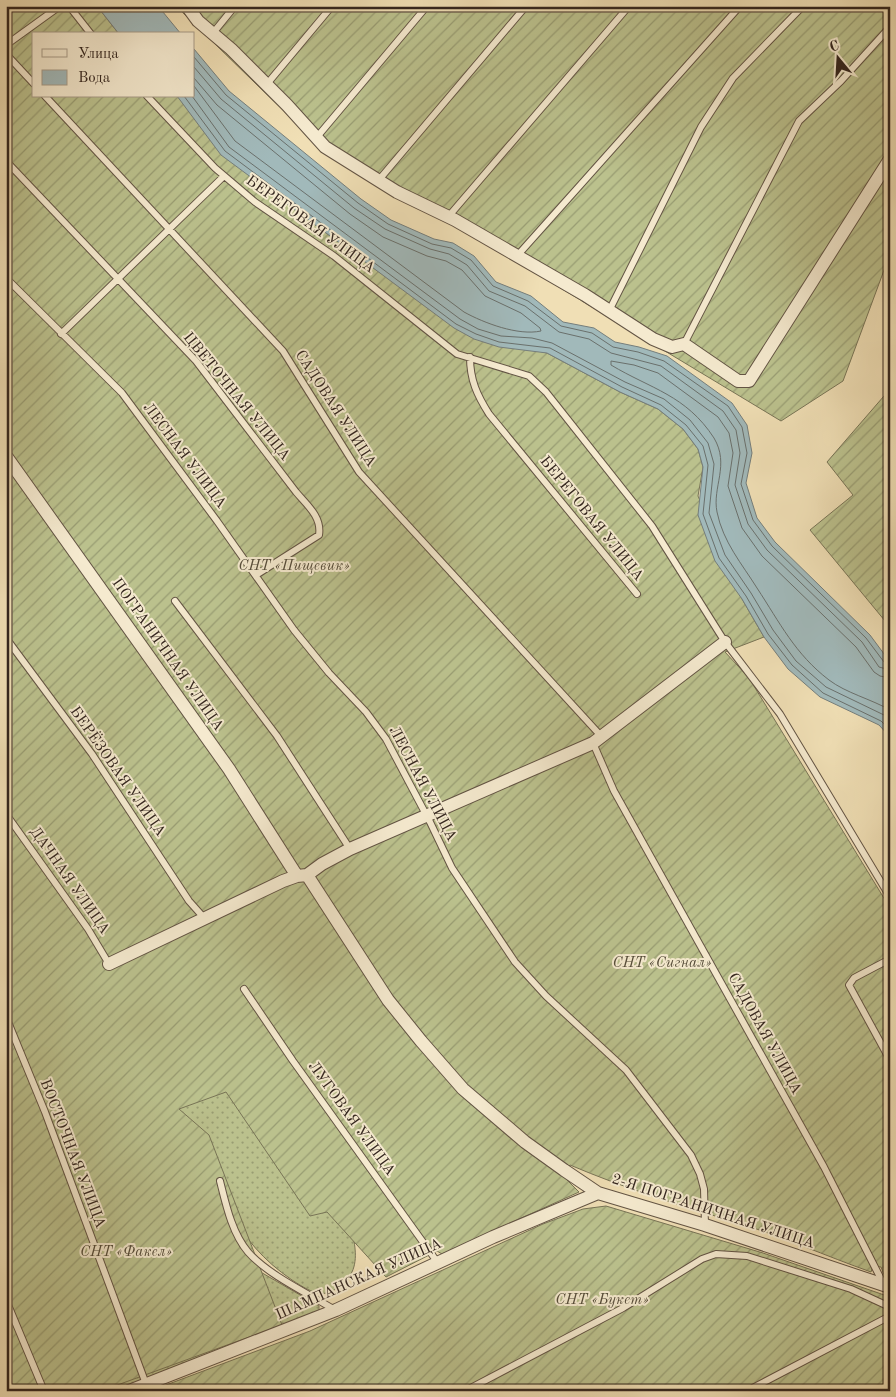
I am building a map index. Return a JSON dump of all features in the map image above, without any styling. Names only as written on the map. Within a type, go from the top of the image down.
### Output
[{"type":"street","points":[[187,6],[198,20],[267,84],[325,147],[397,192],[448,217],[517,256],[653,339],[672,347],[684,344],[738,381],[749,381],[890,159]]},
{"type":"street","name":"ПОГРАНИЧНАЯ УЛИЦА","points":[[6,456],[229,769],[302,875]]},
{"type":"street","points":[[109,964],[302,875],[350,849],[597,739],[725,642]]},
{"type":"street","name":"2-Я ПОГРАНИЧНАЯ УЛИЦА","points":[[302,875],[388,1000],[463,1089],[526,1142],[598,1193],[705,1225],[887,1286]]},
{"type":"street","name":"ШАМПАНСКАЯ УЛИЦА","points":[[129,1391],[336,1310],[439,1264],[493,1237],[598,1193]]},
{"type":"lane","points":[[6,45],[60,6]]},
{"type":"lane","points":[[69,6],[89,32]]},
{"type":"lane","points":[[213,33],[235,6]]},
{"type":"lane","points":[[267,84],[332,6]]},
{"type":"lane","points":[[317,137],[427,6]]},
{"type":"lane","points":[[378,180],[526,6]]},
{"type":"lane","points":[[448,217],[629,6]]},
{"type":"lane","points":[[517,256],[740,6]]},
{"type":"lane","points":[[609,311],[701,127],[732,78],[803,6]]},
{"type":"lane","points":[[684,344],[799,121],[841,81],[890,27]]},
{"type":"lane","points":[[6,54],[32,82]]},
{"type":"lane","name":"САДОВАЯ УЛИЦА","points":[[47,98],[172,229],[283,351],[359,472],[597,739],[614,790],[824,1167],[887,1286]]},
{"type":"lane","name":"БЕРЕГОВАЯ УЛИЦА","points":[[149,98],[224,176],[254,202],[334,256],[457,354],[528,376],[546,392],[652,526],[725,642],[780,714],[890,897]]},
{"type":"lane","name":"ЦВЕТОЧНАЯ УЛИЦА","points":[[6,161],[196,362],[318,520],[321,527],[319,535],[256,575]]},
{"type":"lane","points":[[61,334],[172,229],[224,176]]},
{"type":"lane","name":"ЛЕСНАЯ УЛИЦА","points":[[6,278],[122,393],[256,575],[294,630],[329,673],[366,712],[386,739],[452,868],[515,962],[546,996],[626,1070],[691,1155],[700,1174],[704,1189],[705,1225]]},
{"type":"lane","name":"БЕРЕГОВАЯ УЛИЦА","points":[[470,357],[470,375],[476,393],[489,414],[637,594]]},
{"type":"lane","points":[[175,601],[277,736],[350,849]]},
{"type":"lane","name":"БЕРЁЗОВАЯ УЛИЦА","points":[[6,638],[92,754],[189,901],[206,920]]},
{"type":"lane","name":"ДАЧНАЯ УЛИЦА","points":[[6,814],[88,930],[109,964]]},
{"type":"lane","points":[[890,959],[854,978],[849,985],[890,1060]]},
{"type":"lane","name":"ЛУГОВАЯ УЛИЦА","points":[[244,989],[293,1061],[439,1264]]},
{"type":"lane","name":"ВОСТОЧНАЯ УЛИЦА","points":[[6,1017],[44,1112],[146,1384]]},
{"type":"lane","points":[[220,1181],[238,1237],[249,1253],[273,1272],[336,1310]]},
{"type":"lane","points":[[466,1391],[623,1308],[702,1260],[716,1254],[747,1256],[851,1289],[890,1307]]},
{"type":"lane","points":[[6,1300],[44,1391]]},
{"type":"lane","points":[[747,1391],[890,1316]]},
{"type":"green space","points":[[6,6],[97,6],[117,32],[32,32],[32,98],[179,98],[288,205],[379,272],[530,349],[547,353],[620,392],[658,409],[683,429],[698,449],[703,467],[698,496],[742,599],[764,637],[725,652],[749,678],[890,908],[890,1282],[886,1280],[881,1267],[873,1266],[871,1272],[769,1233],[652,1196],[570,1165],[561,1174],[579,1192],[442,1254],[437,1251],[386,1277],[327,1212],[310,1216],[226,1092],[179,1109],[209,1135],[282,1325],[101,1391],[6,1391]]},
{"type":"green space","points":[[176,6],[890,6],[890,254],[843,381],[781,421],[466,231],[330,156]]},
{"type":"green space","points":[[890,389],[890,627],[810,530],[853,495],[827,462]]},
{"type":"green space","points":[[121,1006],[227,1078],[353,1236],[355,1264],[351,1275],[340,1286],[327,1293],[314,1292],[307,1289],[292,1280],[255,1248],[230,1212],[173,1098]]},
{"type":"green space","name":"СНТ «Букет»","points":[[606,1206],[763,1253],[890,1297],[890,1391],[150,1391],[310,1331],[543,1224],[583,1209]]},
{"type":"green space","points":[[252,1267],[319,1306],[319,1312],[313,1317],[119,1391],[83,1391]]},
{"type":"water","points":[[97,6],[158,6],[179,32],[117,32]]},
{"type":"water","points":[[195,50],[229,91],[361,199],[391,220],[434,239],[453,243],[474,256],[496,282],[531,296],[563,322],[594,328],[615,342],[667,356],[732,403],[747,425],[752,453],[746,483],[757,518],[775,542],[870,635],[890,662],[890,737],[879,725],[820,697],[788,669],[764,637],[742,599],[715,561],[698,515],[703,467],[698,449],[683,429],[658,409],[620,392],[547,353],[499,347],[474,339],[454,328],[221,155],[178,98],[195,98]]},
{"type":"park label","name":"СНТ «Пищевик»","points":[[294,566]]},
{"type":"park label","name":"СНТ «Сигнал»","points":[[662,963]]},
{"type":"park label","name":"СНТ «Факел»","points":[[126,1252]]}]
